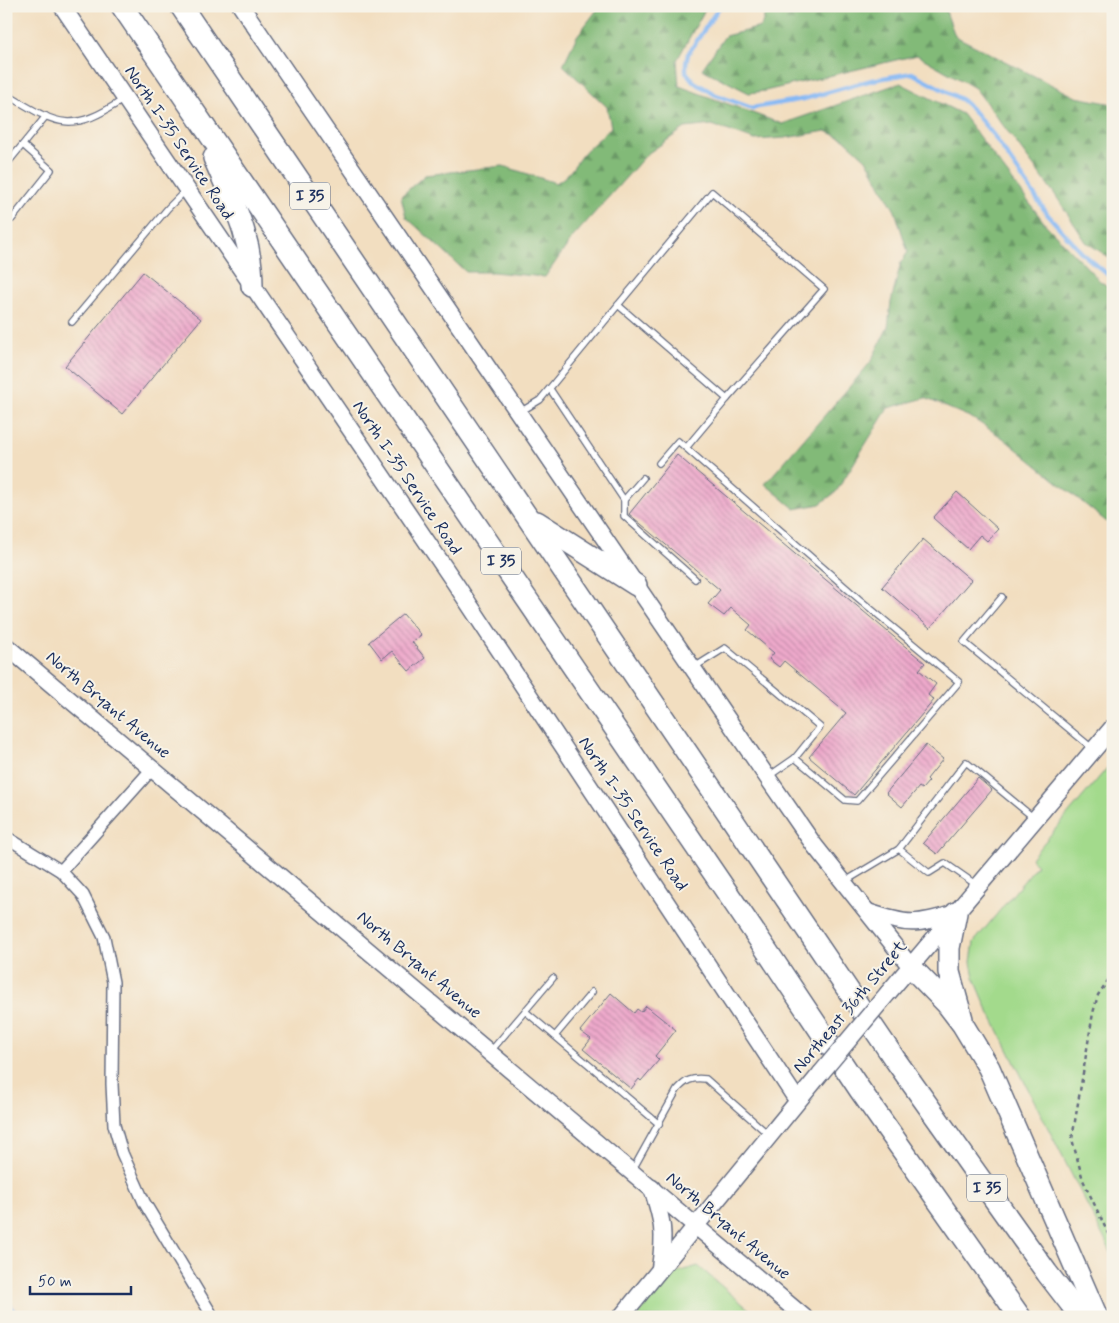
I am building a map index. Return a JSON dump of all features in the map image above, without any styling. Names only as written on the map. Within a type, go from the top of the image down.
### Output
[{"type":"highway","name":"I 35","points":[[122,6],[746,920],[823,1036],[1020,1317]]},
{"type":"highway","name":"I 35","points":[[181,6],[529,516],[894,1058],[1047,1273],[1081,1317]]},
{"type":"highway","points":[[193,110],[245,230],[252,263],[252,286]]},
{"type":"highway","points":[[529,516],[636,585]]},
{"type":"highway","points":[[956,914],[948,948],[950,972],[963,1024]]},
{"type":"highway","points":[[911,967],[947,1004],[963,1024],[989,1068],[1097,1317]]},
{"type":"main road","name":"North I-35 Service Road","points":[[62,6],[455,583],[798,1100]]},
{"type":"main road","points":[[241,6],[767,777],[844,882],[911,967]]},
{"type":"main road","name":"North Bryant Avenue","points":[[6,646],[804,1317]]},
{"type":"main road","name":"Northeast 36th Street","points":[[621,1317],[820,1073],[1113,727]]},
{"type":"main road","points":[[868,912],[901,923],[921,924],[956,914]]},
{"type":"main road","points":[[652,1188],[661,1215],[665,1238],[660,1269]]},
{"type":"street","points":[[61,871],[152,769]]},
{"type":"street","points":[[6,837],[61,871],[83,895],[104,937],[113,982],[112,1084],[114,1125],[122,1153],[144,1202],[213,1317]]},
{"type":"lane","points":[[6,94],[54,120],[72,122],[89,120],[124,99]]},
{"type":"lane","points":[[6,165],[46,116]]},
{"type":"lane","points":[[12,219],[51,170],[23,145]]},
{"type":"lane","points":[[72,322],[186,189]]},
{"type":"lane","points":[[518,413],[540,400],[550,389],[712,192],[824,289],[686,448]]},
{"type":"lane","points":[[618,305],[727,399]]},
{"type":"lane","points":[[550,389],[624,500],[624,516],[694,579]]},
{"type":"lane","points":[[659,463],[678,441],[859,599],[959,682],[857,801],[845,800],[795,758]]},
{"type":"lane","points":[[624,500],[643,478]]},
{"type":"lane","points":[[1002,597],[964,642],[1094,750]]},
{"type":"lane","points":[[692,668],[725,648],[820,727],[795,758],[767,777]]},
{"type":"lane","points":[[844,882],[899,849],[966,762],[1035,819]]},
{"type":"lane","points":[[899,849],[929,873],[946,863],[979,886]]},
{"type":"lane","points":[[490,1052],[553,978]]},
{"type":"lane","points":[[555,1036],[592,992]]},
{"type":"lane","points":[[525,1011],[659,1124]]},
{"type":"lane","points":[[632,1171],[677,1090],[686,1080],[695,1078],[706,1079],[769,1135]]},
{"type":"path","points":[[1113,973],[1098,995],[1093,1013],[1072,1139],[1083,1180],[1113,1244]]},
{"type":"green space","points":[[600,6],[707,6],[677,60],[679,86],[782,124],[900,83],[962,114],[1046,225],[1100,281],[1113,290],[1113,527],[1003,438],[972,418],[925,398],[888,408],[836,492],[820,504],[795,509],[765,484],[870,363],[888,327],[891,302],[901,262],[908,252],[895,211],[866,159],[844,139],[826,131],[785,138],[755,140],[712,125],[685,128],[647,154],[573,237],[545,277],[493,272],[466,272],[406,217],[401,196],[425,175],[503,166],[556,183],[568,174],[585,151],[611,127],[607,107],[563,65],[577,36]]},
{"type":"green space","points":[[767,6],[944,6],[955,36],[1076,97],[1113,104],[1113,260],[1086,242],[1054,193],[975,88],[917,55],[765,91],[749,93],[702,69],[725,36],[761,27]]},
{"type":"green space","points":[[1113,761],[1113,1256],[987,1008],[974,977],[971,962],[974,942],[1037,865],[1031,858]]},
{"type":"green space","points":[[698,1266],[758,1317],[636,1317],[671,1274]]},
{"type":"building","points":[[143,272],[201,319],[122,414],[65,366]]},
{"type":"building","points":[[677,455],[925,663],[919,670],[936,684],[928,695],[934,700],[854,795],[809,757],[846,713],[784,661],[779,667],[769,659],[774,653],[747,630],[751,625],[731,608],[724,616],[708,604],[720,590],[629,514]]},
{"type":"building","points":[[957,492],[998,529],[987,541],[980,535],[968,549],[933,518]]},
{"type":"building","points":[[923,539],[971,580],[930,628],[882,587]]},
{"type":"building","points":[[403,614],[421,635],[412,642],[425,658],[409,671],[392,651],[382,659],[369,642]]},
{"type":"building","points":[[926,745],[943,759],[927,779],[929,781],[922,789],[919,787],[902,807],[886,793]]},
{"type":"building","points":[[978,778],[992,790],[937,854],[923,843]]},
{"type":"building","points":[[611,993],[634,1013],[637,1009],[641,1012],[646,1006],[676,1030],[655,1056],[659,1060],[641,1081],[639,1079],[631,1089],[583,1049],[591,1039],[580,1031]]},
{"type":"waterway","points":[[720,6],[688,54],[686,72],[694,82],[716,95],[752,108],[804,99],[872,80],[912,73],[962,100],[971,108],[994,136],[1048,215],[1082,253],[1113,279]]},
{"type":"waterway","points":[[6,1299],[17,1317]]}]
